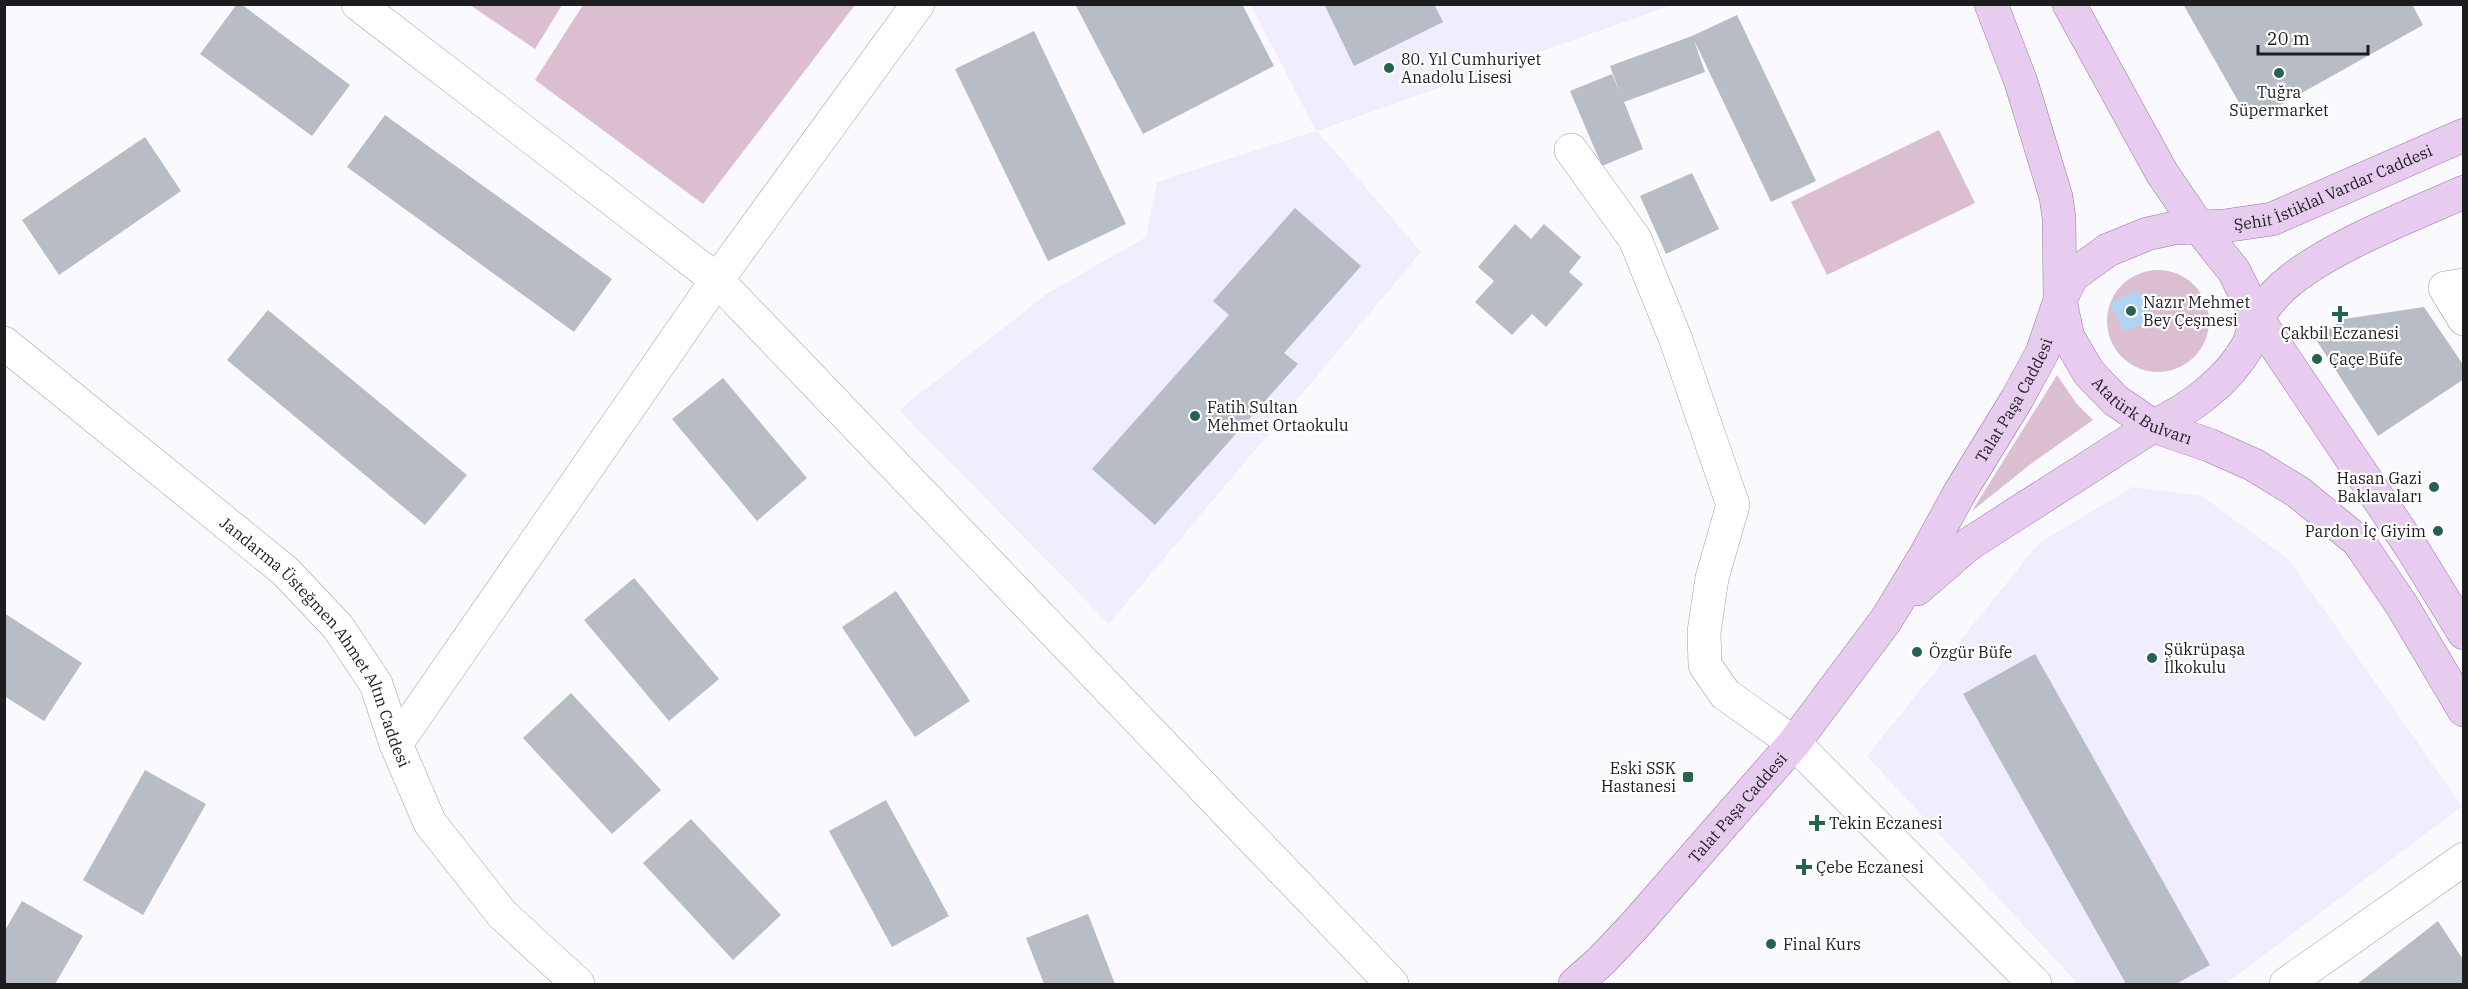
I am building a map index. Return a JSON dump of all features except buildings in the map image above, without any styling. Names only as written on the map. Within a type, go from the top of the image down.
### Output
[{"type":"main road","name":"Atatürk Bulvarı","points":[[1991,4],[2020,82],[2056,197],[2059,218],[2060,300],[2068,337],[2089,373],[2115,400],[2153,426],[2209,445],[2254,465],[2298,492],[2358,541],[2401,604],[2463,710]]},
{"type":"main road","points":[[2069,4],[2162,173],[2198,226],[2234,271],[2257,318],[2413,550],[2463,633]]},
{"type":"main road","name":"Şehit İstiklal Vardar Caddesi","points":[[2198,226],[2224,226],[2272,219],[2463,135]]},
{"type":"main road","points":[[2153,426],[2190,406],[2228,372],[2246,348],[2257,318],[2292,280],[2331,254],[2463,192]]},
{"type":"main road","points":[[2060,300],[2072,276],[2108,250],[2147,234],[2198,226]]},
{"type":"main road","name":"Talat Paşa Caddesi","points":[[1575,984],[1602,960],[1635,925],[1794,743],[1886,620],[2042,353],[2060,300]]},
{"type":"main road","name":"Talat Paşa Caddesi","points":[[1886,620],[1931,575],[1969,544],[2153,426]]},
{"type":"street","points":[[358,4],[717,280],[1392,984]]},
{"type":"street","points":[[396,744],[717,280],[918,4]]},
{"type":"street","points":[[1571,150],[1635,239],[1676,340],[1733,506],[1712,578],[1704,632],[1706,665],[1725,694],[1794,743],[2035,984]]},
{"type":"street","points":[[2454,287],[2463,319]]},
{"type":"street","name":"Jandarma Üsteğmen Ahmet Altın Caddesi","points":[[4,344],[285,571],[338,627],[376,684],[396,744],[430,823],[502,914],[578,984]]},
{"type":"street","points":[[2286,984],[2463,859]]},
{"type":"shaded area","points":[[470,5],[562,5],[535,49]]},
{"type":"shaded area","points":[[583,5],[855,5],[703,204],[535,80]]},
{"type":"shaded area","points":[[1251,5],[1672,5],[1317,131],[1421,252],[1109,624],[899,410],[1048,293],[1146,237],[1157,182],[1316,131]]},
{"type":"shaded area","points":[[1939,130],[1975,203],[1827,275],[1791,202]]},
{"type":"shaded area","points":[[2158,270],[2178,273],[2187,278],[2201,292],[2206,301],[2209,321],[2206,341],[2201,350],[2187,364],[2178,369],[2158,372],[2138,369],[2129,364],[2115,350],[2110,341],[2107,321],[2110,301],[2115,292],[2129,278],[2138,273]]},
{"type":"shaded area","points":[[2057,375],[2076,403],[2093,420],[2032,463],[1972,511]]},
{"type":"shaded area","name":"Şükrüpaşa İlkokulu","points":[[2133,487],[2202,496],[2289,560],[2462,806],[2225,984],[2078,984],[1867,756],[2039,543]]},
{"type":"water","name":"Nazır Mehmet Bey Çeşmesi","points":[[2138,290],[2153,319],[2124,332],[2110,303]]},
{"type":"place","name":"80. Yıl Cumhuriyet Anadolu Lisesi","points":[[1389,68]]},
{"type":"place","name":"Tuğra Süpermarket","points":[[2279,73]]},
{"type":"place","name":"Nazır Mehmet Bey Çeşmesi","points":[[2131,311]]},
{"type":"place","name":"Çakbil Eczanesi","points":[[2340,314]]},
{"type":"place","name":"Çaçe Büfe","points":[[2317,359]]},
{"type":"place","name":"Fatih Sultan Mehmet Ortaokulu","points":[[1195,416]]},
{"type":"place","name":"Hasan Gazi Baklavaları","points":[[2434,487]]},
{"type":"place","name":"Pardon İç Giyim","points":[[2438,531]]},
{"type":"place","name":"Özgür Büfe","points":[[1917,652]]},
{"type":"place","name":"Şükrüpaşa İlkokulu","points":[[2152,658]]},
{"type":"place","name":"Eski SSK Hastanesi","points":[[1688,777]]},
{"type":"place","name":"Tekin Eczanesi","points":[[1817,823]]},
{"type":"place","name":"Çebe Eczanesi","points":[[1804,867]]},
{"type":"place","name":"Final Kurs","points":[[1771,944]]}]
